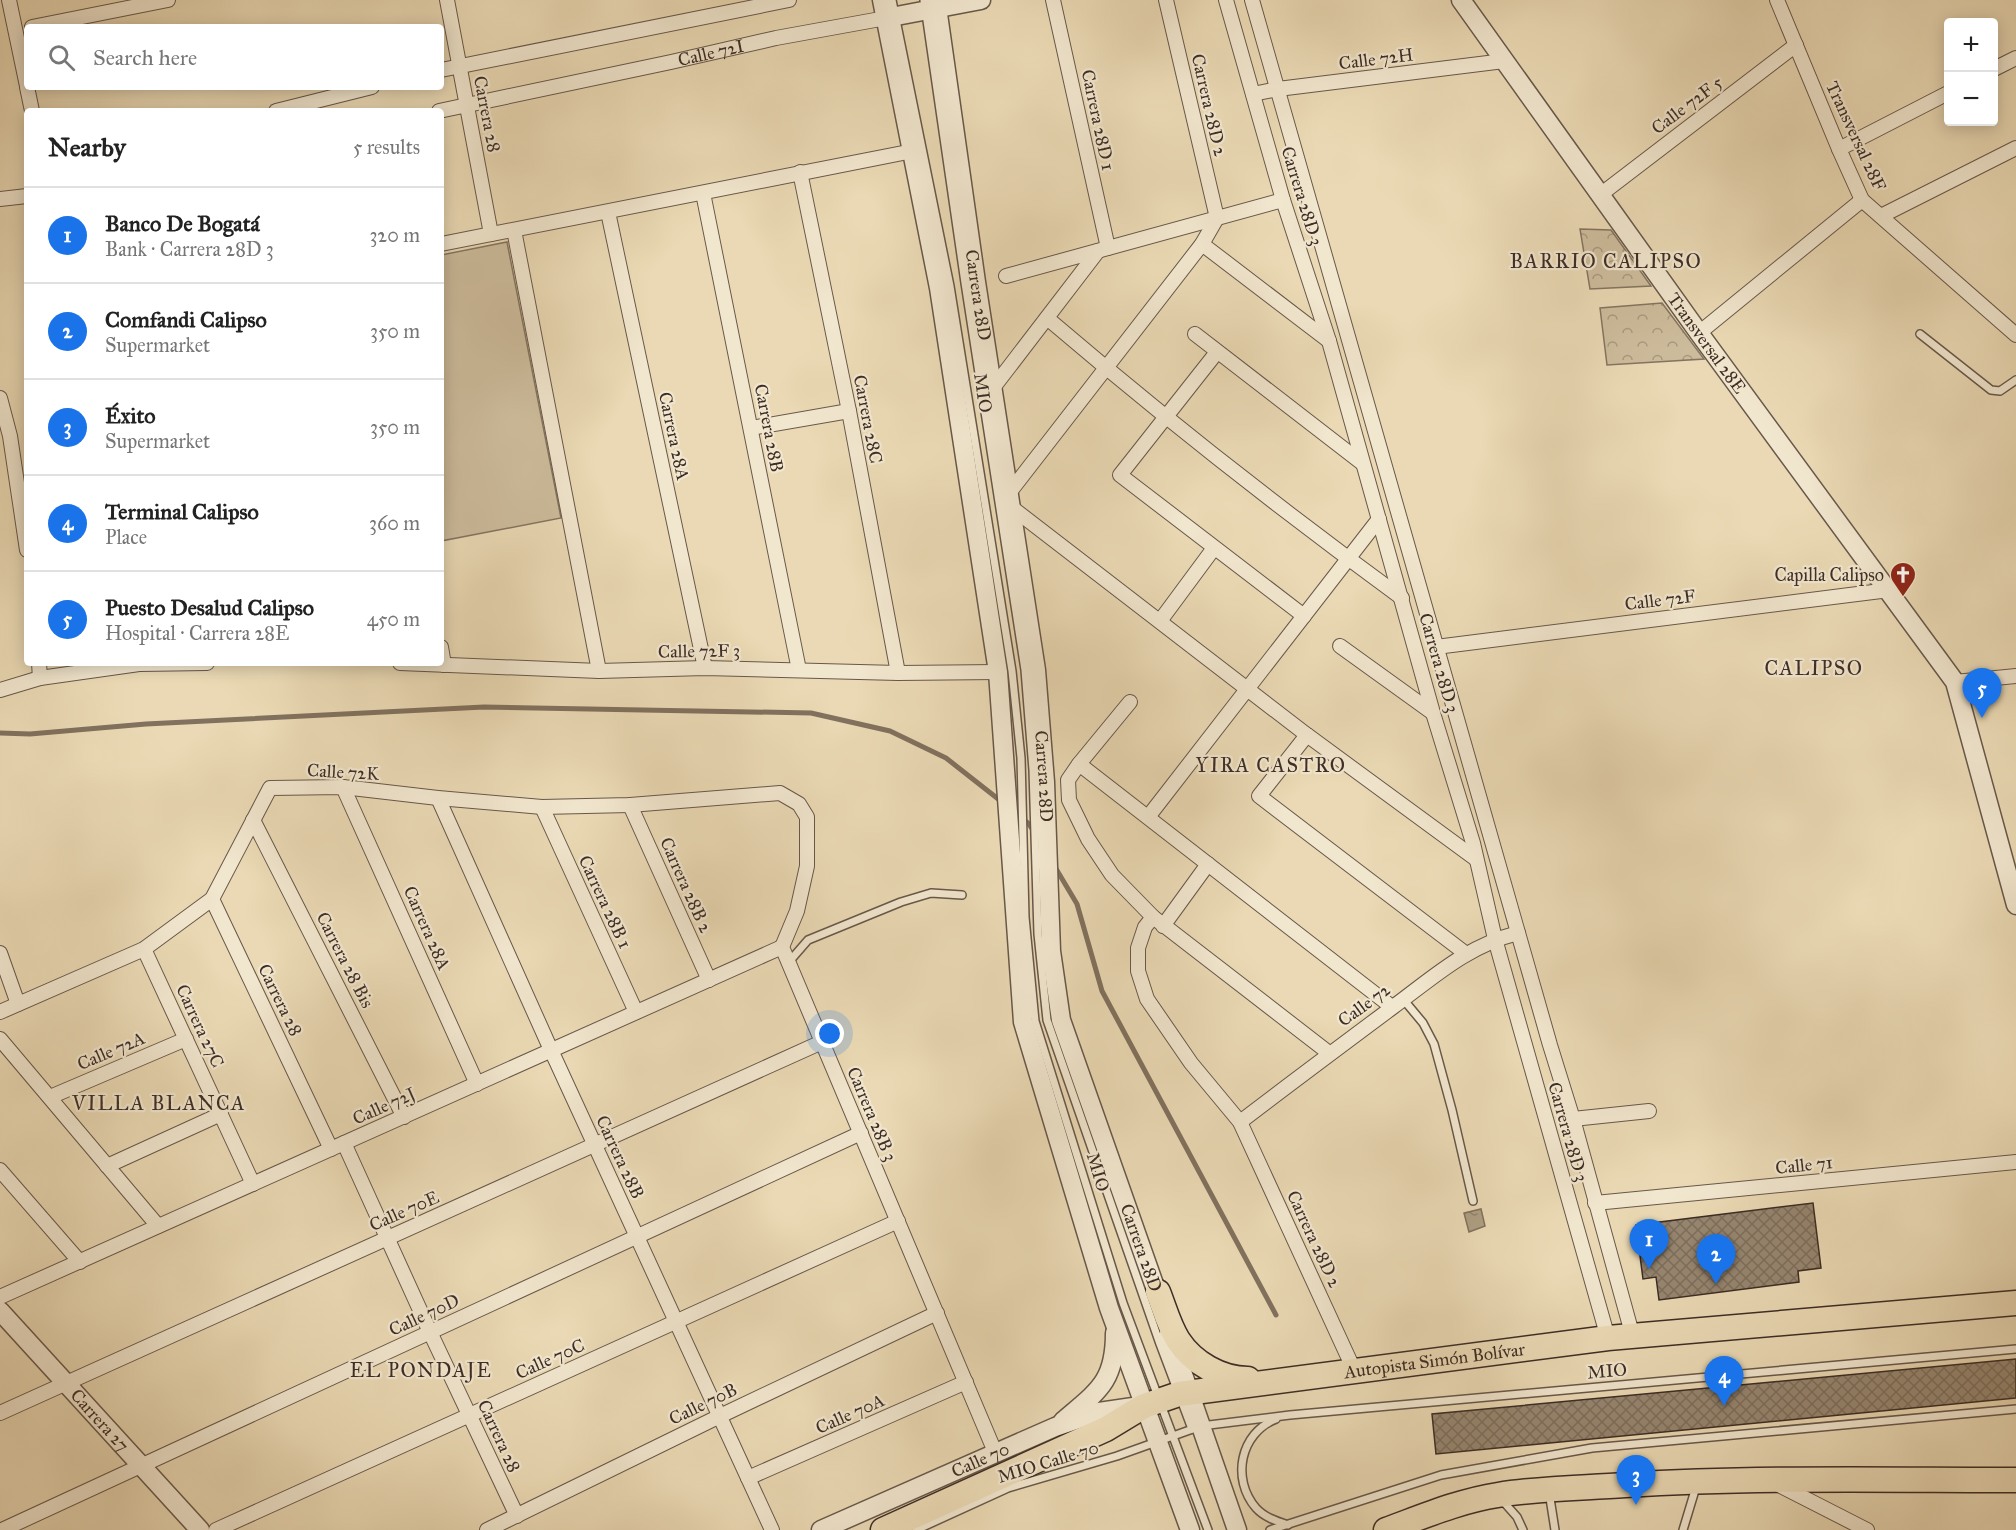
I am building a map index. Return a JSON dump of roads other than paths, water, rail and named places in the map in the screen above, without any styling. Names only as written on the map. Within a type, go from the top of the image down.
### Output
[{"type":"highway","points":[[1158,1292],[1177,1339],[1208,1368],[1234,1379],[1290,1379]]},
{"type":"highway","name":"Autopista Simón Bolívar","points":[[883,1530],[1106,1429],[1168,1398],[1290,1379],[1608,1338],[2016,1303]]},
{"type":"highway","points":[[1386,1530],[1443,1509],[1498,1495],[1548,1490],[1768,1479],[2016,1480]]},
{"type":"street","points":[[9,0],[21,29],[24,58]]},
{"type":"street","points":[[47,24],[168,0]]},
{"type":"street","name":"Carrera 28","points":[[447,0],[491,234]]},
{"type":"street","name":"Calle 72I","points":[[444,68],[789,0]]},
{"type":"street","name":"Calle 72I","points":[[444,110],[776,38],[888,8],[981,0]]},
{"type":"street","name":"Carrera 28D 1","points":[[1053,0],[1103,249]]},
{"type":"street","name":"Carrera 28D 2","points":[[1166,0],[1217,218]]},
{"type":"street","name":"Carrera 28D 3","points":[[1226,0],[1283,200],[1329,341],[1362,464],[1473,843],[1495,939],[1608,1338]]},
{"type":"street","name":"Carrera 28D 3","points":[[1252,0],[1573,1119],[1633,1337]]},
{"type":"street","name":"Transversal 28E","points":[[1461,0],[1699,333],[1955,682]]},
{"type":"street","name":"Transversal 28F","points":[[1777,0],[1863,201],[2016,334]]},
{"type":"street","name":"Carrera 28D","points":[[931,5],[1036,670],[1039,776],[1052,951],[1061,1020],[1158,1292],[1170,1340],[1166,1439],[1190,1530]]},
{"type":"street","name":"Carrera 28D","points":[[888,8],[939,288],[998,672],[1019,910],[1023,1022],[1109,1308],[1168,1398],[1196,1428],[1237,1530]]},
{"type":"street","name":"Calle 72F 5","points":[[1600,195],[1796,45]]},
{"type":"street","points":[[1998,67],[2016,58]]},
{"type":"street","name":"Calle 72H","points":[[1253,94],[1504,61]]},
{"type":"street","points":[[28,90],[31,108]]},
{"type":"street","points":[[288,108],[360,90]]},
{"type":"street","points":[[1839,149],[1944,95]]},
{"type":"street","points":[[1881,216],[2016,148]]},
{"type":"street","points":[[444,243],[913,151]]},
{"type":"street","name":"Carrera 28C","points":[[800,172],[849,411],[898,673]]},
{"type":"street","name":"Carrera 28B","points":[[703,193],[799,670]]},
{"type":"street","points":[[0,199],[24,196]]},
{"type":"street","points":[[1006,276],[1283,200]]},
{"type":"street","points":[[1699,333],[1863,201]]},
{"type":"street","name":"Carrera 28A","points":[[608,212],[705,668]]},
{"type":"street","points":[[1217,218],[1202,244],[1010,500],[1160,621],[1307,735],[1476,859]]},
{"type":"street","points":[[514,230],[599,671]]},
{"type":"street","points":[[1202,244],[1329,341]]},
{"type":"street","points":[[993,388],[1103,249]]},
{"type":"street","points":[[1047,318],[1166,417],[1402,598]]},
{"type":"street","points":[[1195,334],[1362,464]]},
{"type":"street","points":[[1217,352],[1120,475],[1304,616]]},
{"type":"street","points":[[0,398],[10,436],[24,530]]},
{"type":"street","points":[[751,428],[849,411]]},
{"type":"street","points":[[1149,817],[1379,519]]},
{"type":"street","points":[[1160,621],[1214,548]]},
{"type":"street","name":"Calle 72F","points":[[1436,647],[1889,590]]},
{"type":"street","points":[[1340,646],[1434,713]]},
{"type":"street","name":"Calle 72F 3","points":[[444,665],[599,671],[705,668],[898,673],[998,672]]},
{"type":"street","points":[[39,666],[40,678]]},
{"type":"street","points":[[0,690],[40,678],[118,666]]},
{"type":"street","points":[[2016,676],[1955,682],[2016,905]]},
{"type":"street","points":[[1130,702],[1068,780],[1070,800],[1088,838],[1112,875],[1158,922],[1329,1053]]},
{"type":"street","points":[[1307,735],[1259,796],[1465,953]]},
{"type":"street","points":[[1079,764],[1208,864],[1398,1004]]},
{"type":"street","name":"Carrera 28A","points":[[344,787],[477,1084]]},
{"type":"street","name":"Calle 72K","points":[[0,1012],[144,949],[212,899],[270,788],[344,787],[542,807],[630,804],[780,793],[800,804],[807,818],[807,866],[797,911],[782,947]]},
{"type":"street","name":"Carrera 28B","points":[[438,798],[551,1050],[772,1530]]},
{"type":"street","name":"Carrera 28B 2","points":[[630,804],[709,980]]},
{"type":"street","name":"Carrera 28B 1","points":[[542,807],[636,1012]]},
{"type":"street","name":"Carrera 28 Bis","points":[[254,820],[404,1117]]},
{"type":"street","points":[[1473,843],[1491,838]]},
{"type":"street","name":"Carrera 28D 2","points":[[1208,864],[1158,922],[1145,927],[1138,948],[1138,971],[1147,999],[1191,1063],[1240,1122],[1355,1372]]},
{"type":"street","name":"Carrera 28","points":[[212,899],[387,1238],[517,1516]]},
{"type":"street","name":"Calle 72","points":[[1240,1122],[1465,953],[1495,939],[1518,933]]},
{"type":"street","name":"Calle 72J","points":[[0,1297],[782,947]]},
{"type":"street","name":"Carrera 28B 3","points":[[782,947],[995,1452]]},
{"type":"street","name":"Carrera 27C","points":[[144,949],[253,1184]]},
{"type":"street","points":[[0,953],[18,1004]]},
{"type":"street","points":[[0,1039],[158,1226]]},
{"type":"street","name":"Calle 72A","points":[[50,1097],[186,1039]]},
{"type":"street","name":"Calle 70E","points":[[0,1413],[822,1042]]},
{"type":"street","points":[[1573,1119],[1649,1111]]},
{"type":"street","points":[[107,1166],[221,1114]]},
{"type":"street","name":"Calle 70D","points":[[2,1530],[861,1133]]},
{"type":"street","name":"Calle 71","points":[[1595,1203],[2016,1162]]},
{"type":"street","points":[[0,1170],[80,1262]]},
{"type":"street","name":"Calle 70C","points":[[216,1530],[898,1221]]},
{"type":"street","points":[[1055,1427],[1105,1384],[1113,1361],[1115,1335],[1109,1308]]},
{"type":"street","name":"Carrera 27","points":[[0,1311],[200,1530]]},
{"type":"street","name":"Calle 70B","points":[[487,1530],[937,1313]]},
{"type":"street","name":"Calle 70A","points":[[748,1478],[966,1382]]},
{"type":"street","name":"Calle 70","points":[[821,1530],[1055,1427],[1099,1412],[1168,1398]]},
{"type":"street","points":[[1768,1479],[1867,1530]]},
{"type":"street","points":[[1421,1530],[1443,1509]]},
{"type":"lane","name":"MIO","points":[[931,5],[965,284],[1025,670],[1039,776],[1038,934],[1047,1020],[1160,1344],[1168,1398]]},
{"type":"lane","name":"MIO","points":[[888,8],[951,286],[1012,671],[1021,758],[1019,910],[1035,1021],[1123,1303],[1168,1398]]},
{"type":"lane","points":[[1920,334],[1991,390],[2000,391],[2016,380]]},
{"type":"lane","points":[[788,963],[808,940],[901,902],[931,893],[962,895]]},
{"type":"lane","points":[[1398,1004],[1423,1023],[1434,1044],[1473,1201]]},
{"type":"lane","name":"MIO","points":[[1196,1428],[1290,1415],[2016,1349]]},
{"type":"lane","points":[[1270,1530],[1441,1475],[1592,1448],[2016,1409]]},
{"type":"lane","points":[[1288,1525],[1271,1520],[1257,1509],[1246,1494],[1241,1478],[1241,1460],[1247,1443],[1258,1429],[1273,1419],[1290,1415]]},
{"type":"lane","name":"MIO Calle 70","points":[[916,1530],[1008,1488],[1118,1456],[1196,1428]]},
{"type":"lane","points":[[1166,1439],[1208,1530]]},
{"type":"lane","points":[[1683,1530],[1698,1481]]},
{"type":"lane","points":[[1548,1490],[1555,1530]]},
{"type":"lane","points":[[1498,1495],[1517,1517],[1523,1530]]},
{"type":"water","points":[[1481,1209],[1485,1226],[1469,1232],[1464,1213]]},
{"type":"waterway","points":[[0,733],[30,734],[146,724],[484,707],[811,713],[890,731],[946,758],[1002,802]]},
{"type":"waterway","points":[[1012,810],[1029,824],[1035,833]]},
{"type":"waterway","points":[[1055,867],[1077,904],[1102,991],[1276,1315]]},
{"type":"place","name":"Capilla Calipso","points":[[1903,598]]},
{"type":"place","name":"Puesto Desalud Calipso","points":[[1982,718]]},
{"type":"place","name":"Banco De Bogatá","points":[[1649,1269]]},
{"type":"place","name":"Comfandi Calipso","points":[[1716,1284]]},
{"type":"place","name":"Terminal Calipso","points":[[1724,1406]]},
{"type":"place","name":"Éxito","points":[[1636,1505]]},
{"type":"district","name":"BARRIO CALIPSO","points":[[1606,261]]},
{"type":"district","name":"CALIPSO","points":[[1814,668]]},
{"type":"district","name":"YIRA CASTRO","points":[[1271,765]]},
{"type":"district","name":"VILLA BLANCA","points":[[159,1103]]},
{"type":"district","name":"EL PONDAJE","points":[[421,1370]]}]
